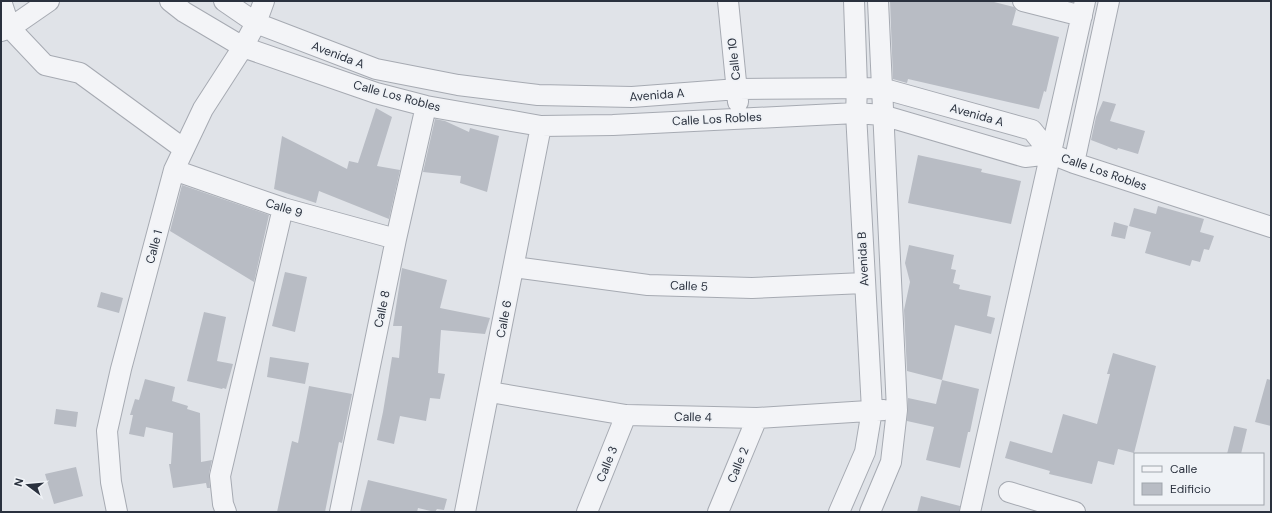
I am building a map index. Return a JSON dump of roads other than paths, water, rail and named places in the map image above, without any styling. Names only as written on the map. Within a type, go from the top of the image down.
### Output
[{"type":"street","points":[[1,1],[5,29],[45,65],[80,73],[184,149]]},
{"type":"street","points":[[5,29],[49,1]]},
{"type":"street","name":"Calle Los Robles","points":[[170,1],[184,12],[243,47],[376,93],[426,106],[541,126],[613,125],[856,113],[882,115],[1025,157],[1051,154],[1074,163],[1271,226]]},
{"type":"street","name":"Avenida A","points":[[224,1],[256,23],[376,69],[458,86],[538,95],[632,97],[738,89],[881,88],[1032,130],[1051,154]]},
{"type":"street","name":"Calle 1","points":[[117,512],[111,482],[107,431],[174,170],[203,109],[243,47],[256,23],[264,1]]},
{"type":"street","name":"Calle 10","points":[[728,1],[738,89],[738,118]]},
{"type":"street","name":"Avenida B","points":[[839,512],[865,452],[872,410],[856,113],[857,87],[854,1]]},
{"type":"street","points":[[870,512],[891,462],[897,410],[882,115],[878,1]]},
{"type":"street","points":[[970,512],[1084,8],[1022,1]]},
{"type":"street","points":[[1074,163],[1109,1]]},
{"type":"street","name":"Calle 8","points":[[340,512],[396,239],[426,106]]},
{"type":"street","name":"Calle 6","points":[[465,512],[490,392],[541,126]]},
{"type":"street","name":"Calle 9","points":[[174,170],[283,208],[396,239]]},
{"type":"street","points":[[226,512],[223,504],[220,476],[283,208]]},
{"type":"street","name":"Calle 5","points":[[514,267],[648,285],[752,288],[864,283]]},
{"type":"street","name":"Calle 4","points":[[490,392],[626,415],[757,418],[872,410],[897,410]]},
{"type":"street","name":"Calle 3","points":[[587,512],[626,415]]},
{"type":"street","name":"Calle 2","points":[[718,512],[757,418]]},
{"type":"street","points":[[1008,492],[1075,512]]}]
